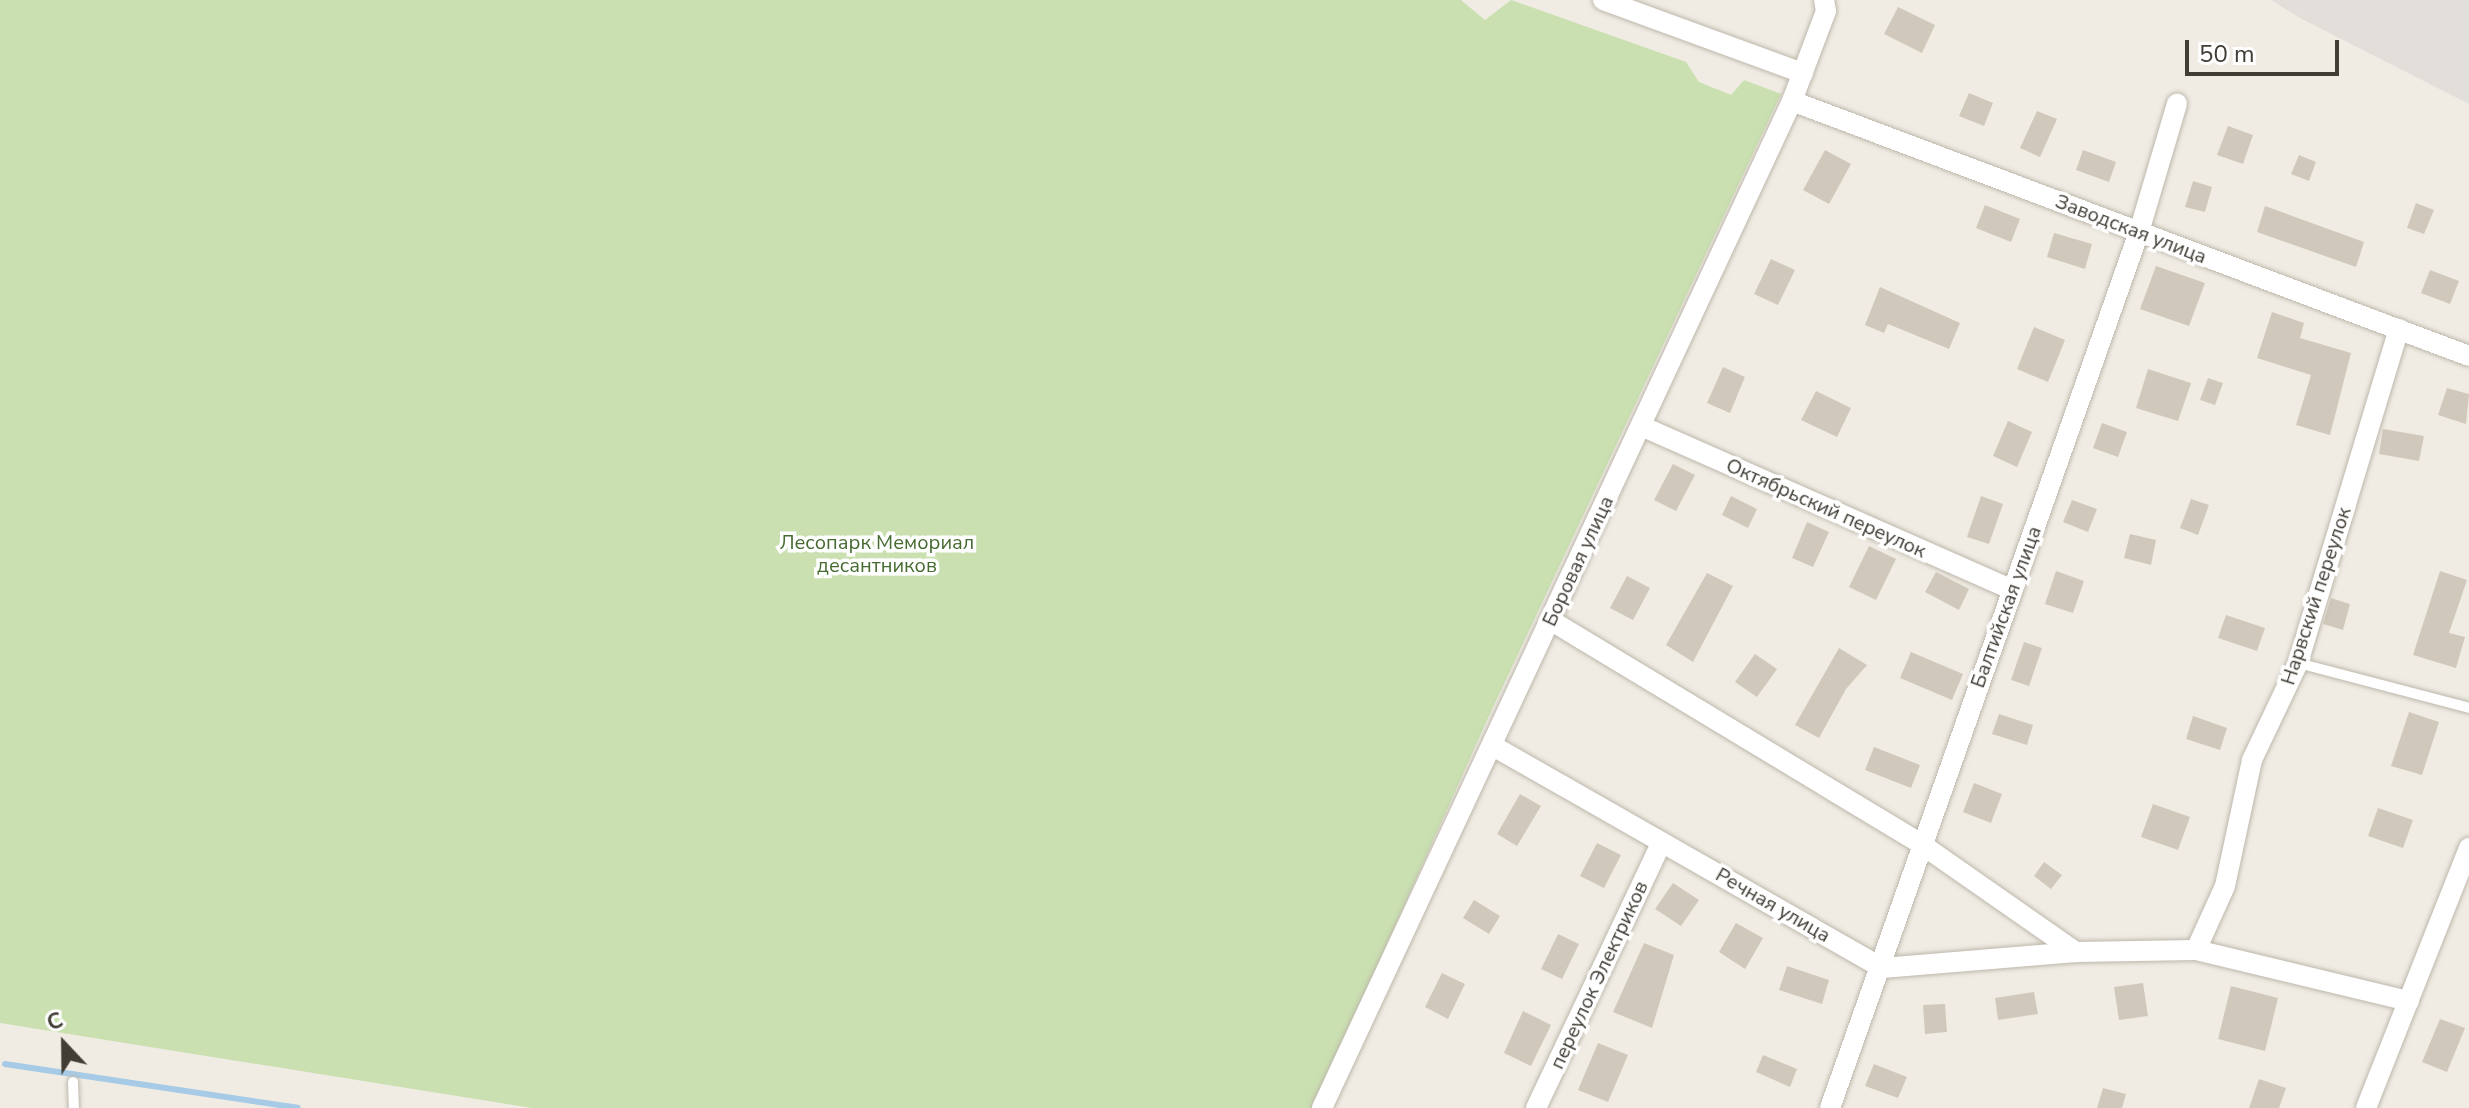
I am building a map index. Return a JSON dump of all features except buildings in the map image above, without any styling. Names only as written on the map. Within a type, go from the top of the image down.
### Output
[{"type":"street","points":[[1603,0],[1803,73]]},
{"type":"street","name":"Боровая улица","points":[[1322,1108],[1792,101],[1825,5]]},
{"type":"street","name":"Заводская улица","points":[[1792,101],[2469,356]]},
{"type":"street","name":"Балтийская улица","points":[[1830,1108],[1882,968],[1921,844],[2139,232],[2177,104]]},
{"type":"street","name":"Нарвский переулок","points":[[2196,950],[2225,886],[2252,760],[2298,663],[2399,329]]},
{"type":"street","name":"Октябрьский переулок","points":[[1641,426],[2012,590]]},
{"type":"street","points":[[1550,620],[1921,844],[2076,952]]},
{"type":"street","name":"Речная улица","points":[[1493,746],[1882,968]]},
{"type":"street","name":"переулок Электриков","points":[[1536,1108],[1662,842]]},
{"type":"street","points":[[2366,1108],[2469,848]]},
{"type":"street","points":[[1882,968],[2076,952],[2196,950],[2409,1001]]},
{"type":"lane","points":[[2298,663],[2469,708]]},
{"type":"lane","points":[[73,1082],[74,1108]]},
{"type":"shaded area","points":[[2271,0],[2469,0],[2469,104],[2302,19]]},
{"type":"green space","name":"Лесопарк Мемориал десантников","points":[[0,0],[1461,0],[1485,20],[1511,0],[1686,62],[1699,82],[1731,95],[1744,80],[1781,94],[1488,718],[1314,1108],[532,1108],[0,1023]]},
{"type":"waterway","points":[[5,1064],[298,1108]]}]
